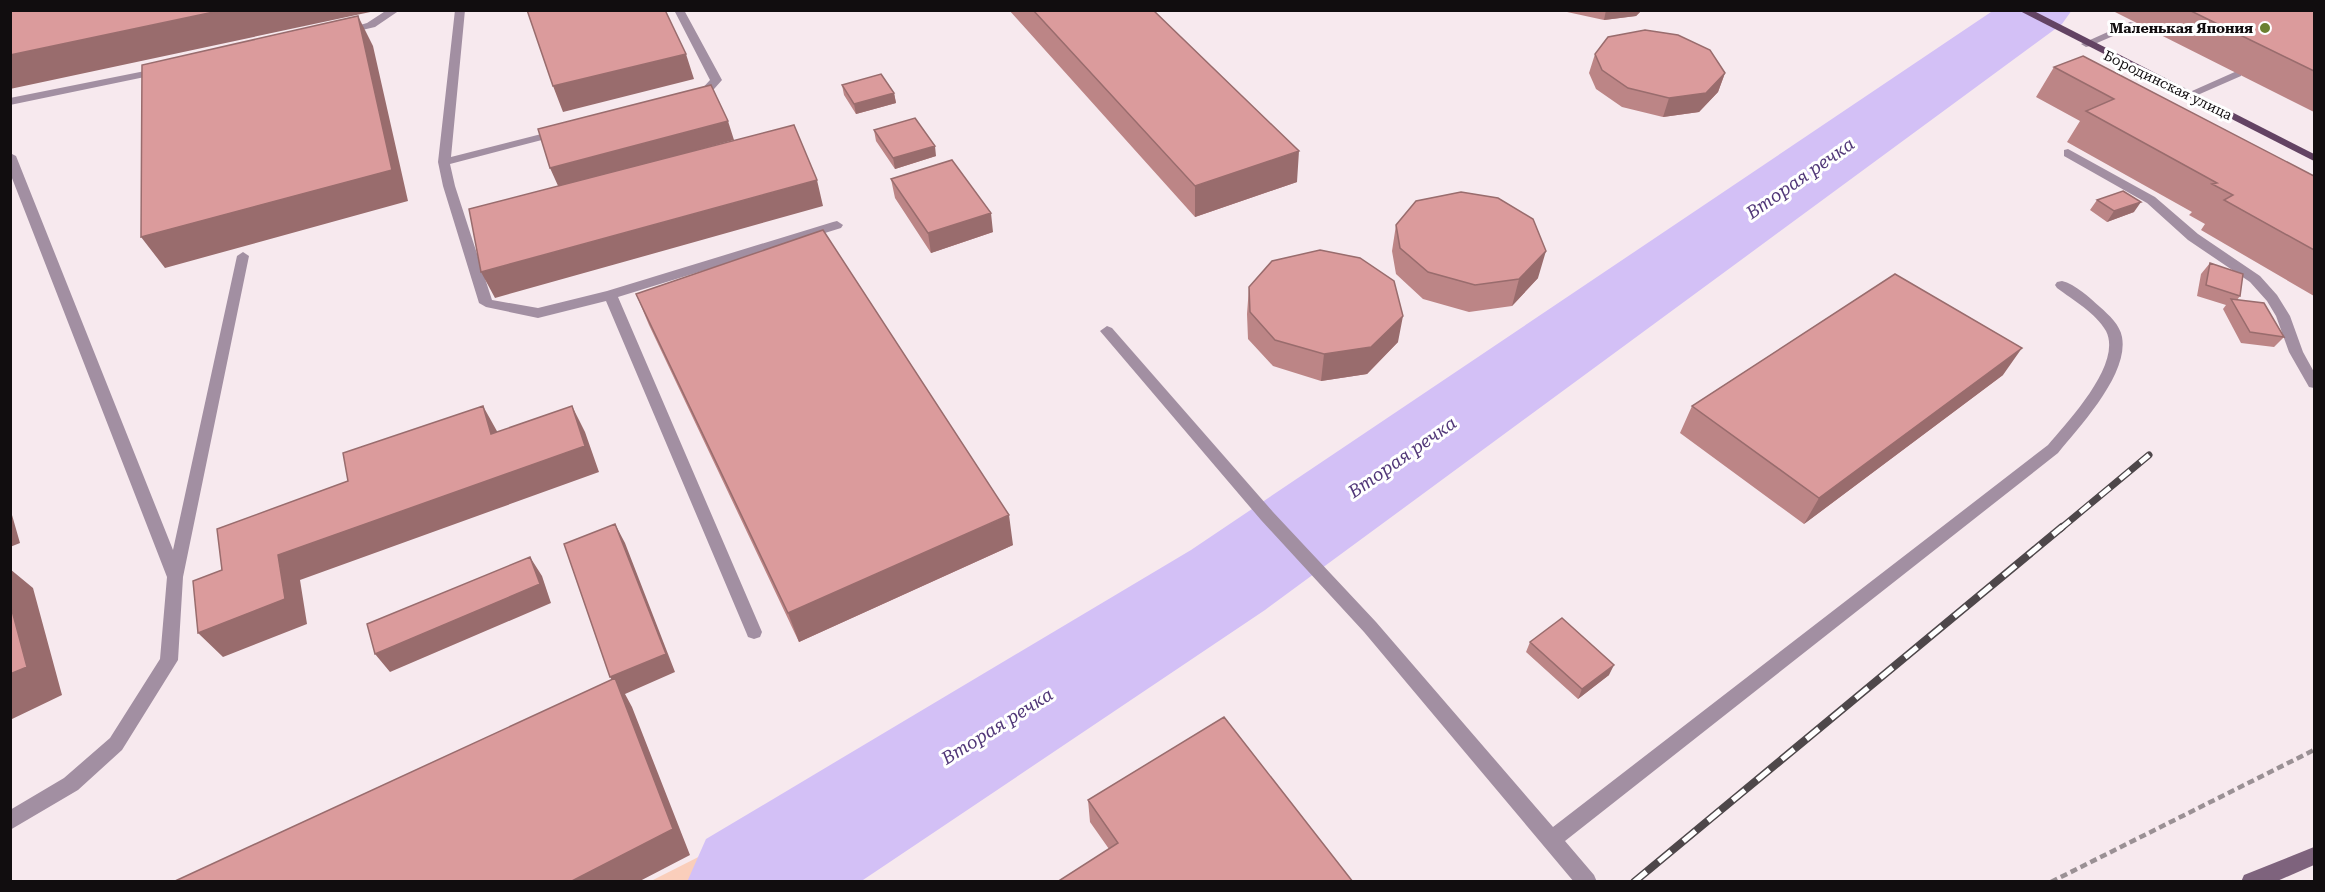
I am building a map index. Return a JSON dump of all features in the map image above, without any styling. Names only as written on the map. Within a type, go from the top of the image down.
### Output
[{"type":"main road","name":"Бородинская улица","points":[[2023,10],[2314,158]]},
{"type":"main road","points":[[2251,882],[2314,856]]},
{"type":"lane","points":[[336,33],[371,25],[395,10]]},
{"type":"lane","points":[[460,10],[444,162],[449,186],[486,303],[538,313],[610,295],[837,225]]},
{"type":"lane","points":[[679,10],[716,80],[703,95],[681,101]]},
{"type":"lane","points":[[2081,41],[2130,25]]},
{"type":"lane","points":[[10,102],[174,68]]},
{"type":"lane","points":[[2189,94],[2237,74]]},
{"type":"lane","points":[[444,162],[569,130]]},
{"type":"lane","points":[[2068,153],[2151,200],[2193,237],[2254,279],[2272,298],[2283,316],[2296,352],[2314,383]]},
{"type":"lane","points":[[10,156],[175,577]]},
{"type":"lane","points":[[10,821],[71,784],[116,744],[169,660],[175,577],[243,256]]},
{"type":"lane","points":[[1551,840],[2053,449],[2096,395],[2112,366],[2115,337],[2107,322],[2062,285]]},
{"type":"lane","points":[[610,295],[753,632]]},
{"type":"lane","points":[[1107,331],[1267,516],[1370,627],[1587,882]]},
{"type":"path","points":[[2051,882],[2314,750]]},
{"type":"shaded area","points":[[781,815],[772,847],[710,881],[651,881]]},
{"type":"building","points":[[10,10],[223,10],[10,55]]},
{"type":"building","points":[[527,10],[665,10],[686,54],[553,86]]},
{"type":"building","points":[[1033,10],[1153,10],[1299,151],[1195,186]]},
{"type":"building","points":[[2189,10],[2314,10],[2314,71]]},
{"type":"building","points":[[358,16],[392,170],[141,237],[142,65]]},
{"type":"building","points":[[1645,30],[1678,35],[1710,50],[1725,73],[1706,93],[1669,98],[1628,88],[1602,70],[1595,54],[1608,37]]},
{"type":"building","points":[[2083,56],[2314,176],[2314,250],[2224,200],[2233,195],[2212,184],[2217,183],[2086,111],[2114,99],[2054,67]]},
{"type":"building","points":[[881,74],[894,93],[854,104],[842,85]]},
{"type":"building","points":[[711,85],[728,121],[550,168],[538,129]]},
{"type":"building","points":[[915,118],[935,146],[893,158],[874,130]]},
{"type":"building","points":[[794,125],[817,180],[481,272],[469,209]]},
{"type":"building","points":[[952,160],[991,213],[928,233],[891,179]]},
{"type":"building","points":[[2123,191],[2141,202],[2114,211],[2097,200]]},
{"type":"building","points":[[1461,192],[1498,198],[1533,219],[1546,251],[1519,279],[1475,285],[1428,272],[1400,248],[1396,225],[1416,201]]},
{"type":"building","points":[[823,230],[1009,515],[788,613],[636,294]]},
{"type":"building","points":[[1320,250],[1360,258],[1394,281],[1403,316],[1371,347],[1324,354],[1275,340],[1250,312],[1249,287],[1272,261]]},
{"type":"building","points":[[2210,263],[2243,274],[2240,296],[2206,285]]},
{"type":"building","points":[[1895,274],[2022,348],[1819,498],[1692,406]]},
{"type":"building","points":[[2231,299],[2264,303],[2284,337],[2250,332]]},
{"type":"building","points":[[483,406],[491,434],[572,406],[585,446],[278,555],[285,599],[198,633],[193,581],[222,570],[217,529],[348,481],[343,453]]},
{"type":"building","points":[[615,524],[666,654],[610,677],[564,544]]},
{"type":"building","points":[[530,557],[540,584],[375,654],[367,624]]},
{"type":"building","points":[[10,603],[27,667],[10,674]]},
{"type":"building","points":[[1562,618],[1614,665],[1582,689],[1530,642]]},
{"type":"building","points":[[615,678],[673,829],[570,882],[173,882]]},
{"type":"building","points":[[1224,717],[1353,882],[1057,882],[1118,843],[1088,800]]},
{"type":"waterway","name":"Вторая речка","points":[[750,882],[1228,580],[2039,10]]},
{"type":"railway","points":[[2060,529],[2149,455]]},
{"type":"railway","points":[[1634,882],[2062,527]]},
{"type":"place","name":"Маленькая Япония","points":[[2265,28]]}]
